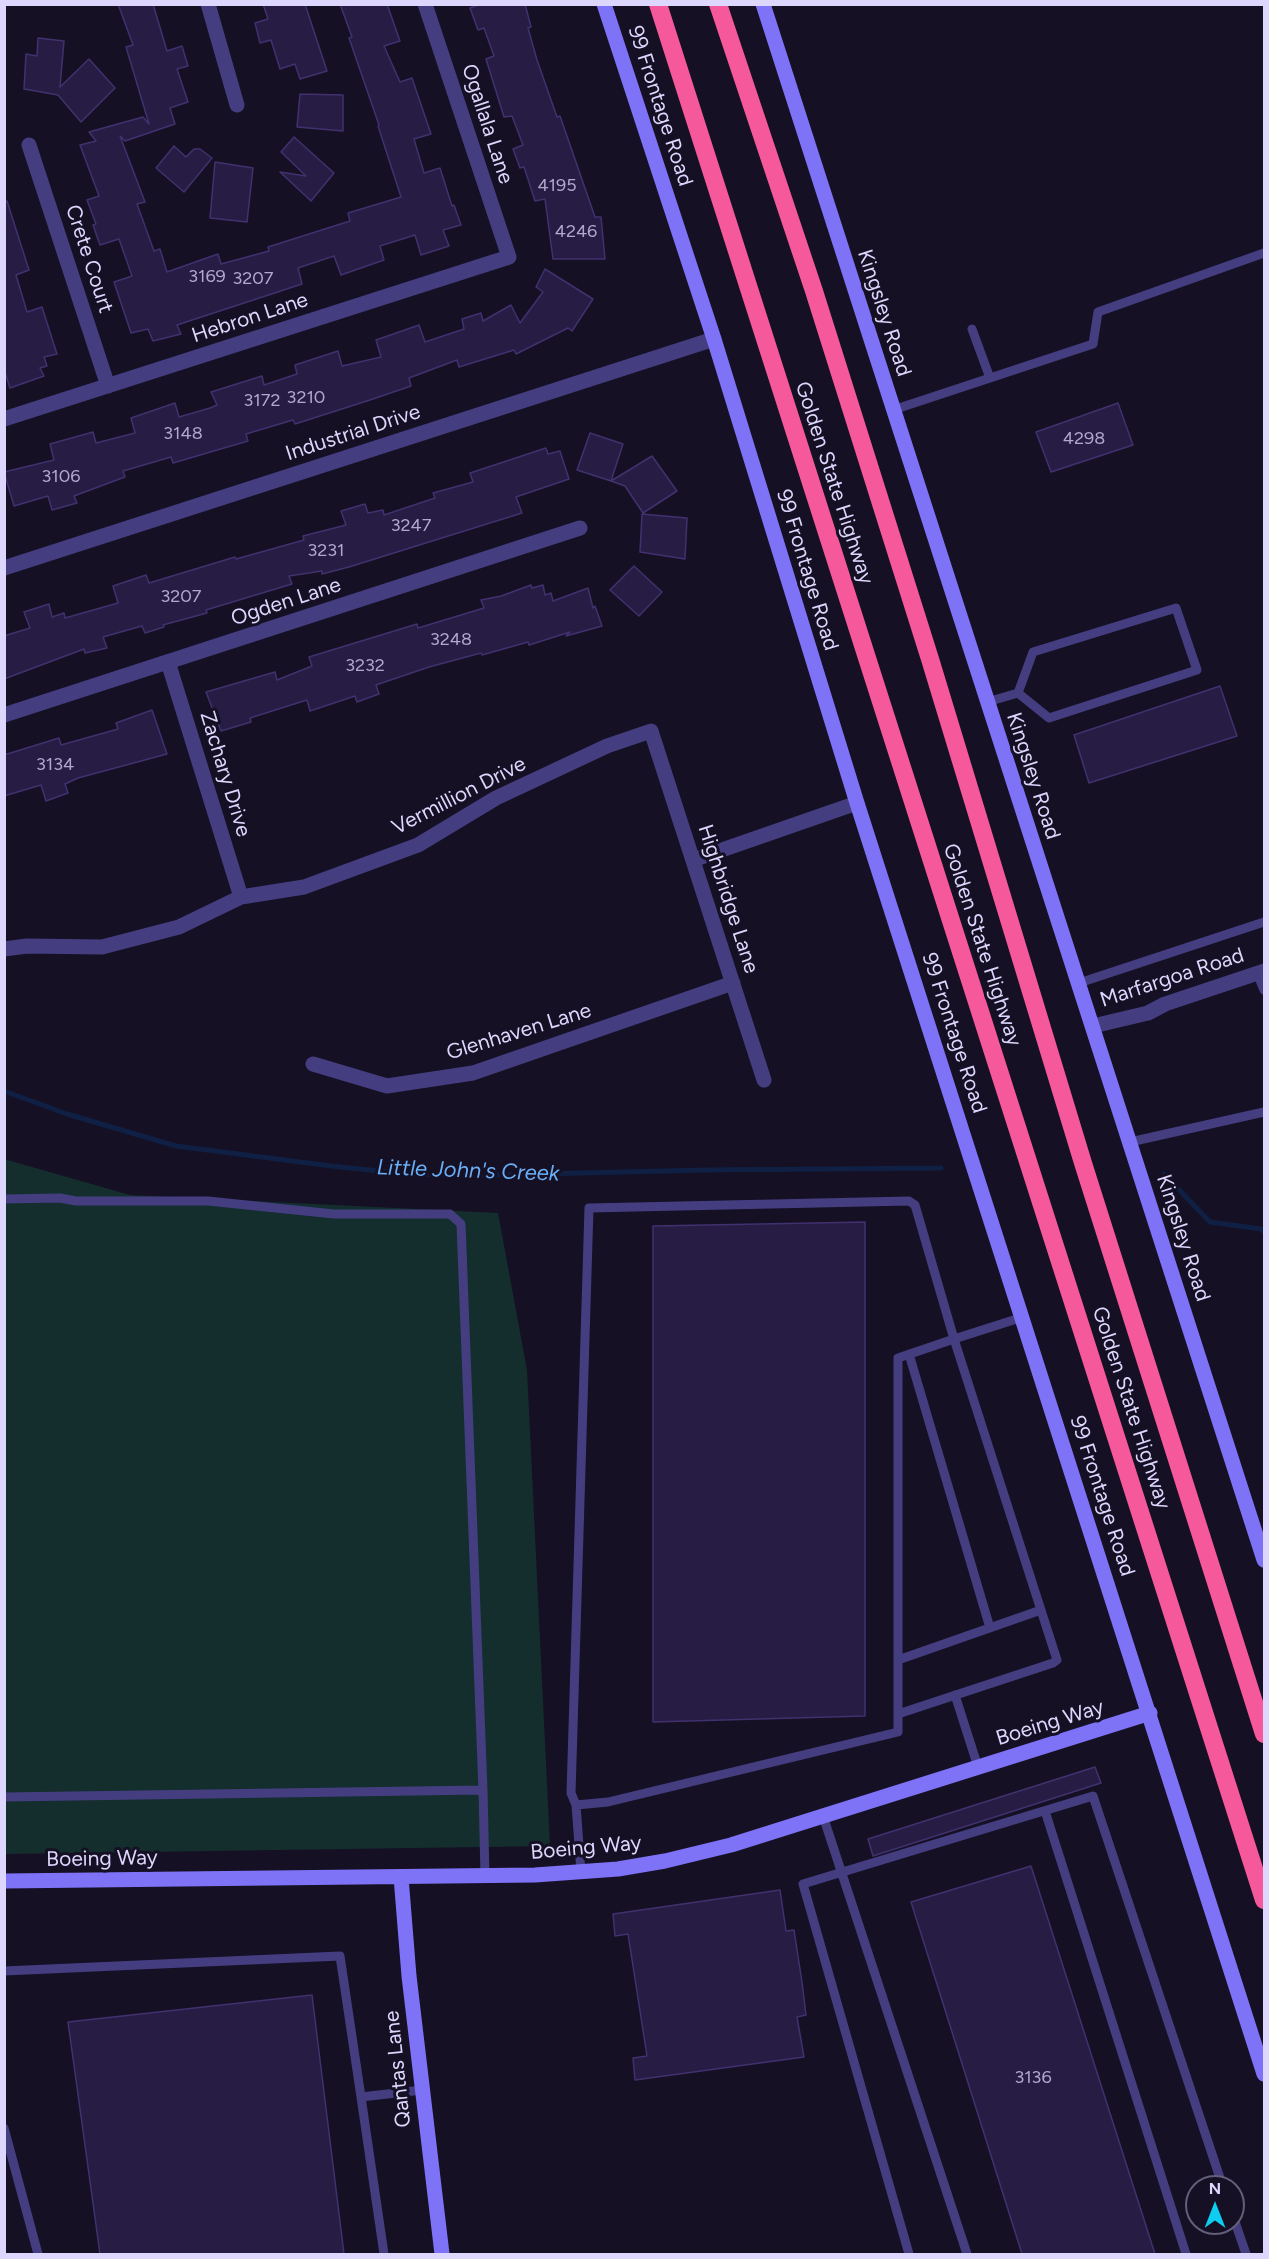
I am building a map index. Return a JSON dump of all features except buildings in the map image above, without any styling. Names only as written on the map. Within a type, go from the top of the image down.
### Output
[{"type":"highway","name":"Golden State Highway","points":[[658,4],[1264,1900]]},
{"type":"highway","name":"Golden State Highway","points":[[718,4],[814,291],[930,659],[1083,1164],[1264,1734]]},
{"type":"street","points":[[208,4],[237,105]]},
{"type":"street","name":"Ogallala Lane","points":[[424,4],[509,257]]},
{"type":"street","name":"99 Frontage Road","points":[[604,4],[714,339],[857,803],[1264,2073]]},
{"type":"street","name":"Kingsley Road","points":[[763,4],[1264,1560]]},
{"type":"street","name":"Crete Court","points":[[29,145],[108,386]]},
{"type":"street","name":"Hebron Lane","points":[[4,419],[509,257]]},
{"type":"street","name":"Industrial Drive","points":[[4,568],[714,339]]},
{"type":"street","name":"Ogden Lane","points":[[4,715],[580,528]]},
{"type":"street","name":"Zachary Drive","points":[[168,662],[241,897]]},
{"type":"street","name":"Vermillion Drive","points":[[4,949],[27,946],[102,947],[179,927],[241,897],[304,887],[418,844],[496,798],[607,746],[651,731]]},
{"type":"street","name":"Highbridge Lane","points":[[651,731],[764,1080]]},
{"type":"street","points":[[693,860],[857,803]]},
{"type":"street","name":"Marfargoa Road","points":[[1092,1026],[1148,1013],[1165,1004],[1261,972]]},
{"type":"street","name":"Glenhaven Lane","points":[[313,1064],[387,1086],[473,1073],[733,983]]},
{"type":"street","name":"Boeing Way","points":[[4,1881],[485,1876],[618,1869],[665,1861],[731,1845],[1150,1713]]},
{"type":"street","name":"Qantas Lane","points":[[401,1877],[409,1976],[442,2254]]},
{"type":"lane","points":[[893,410],[1093,344],[1098,312],[1264,253]]},
{"type":"lane","points":[[972,329],[990,378]]},
{"type":"lane","points":[[1176,608],[1197,670],[1049,718],[1018,693],[1033,652],[1176,608]]},
{"type":"lane","points":[[987,702],[1018,693]]},
{"type":"lane","points":[[1079,983],[1264,922]]},
{"type":"lane","points":[[1261,972],[1264,990]]},
{"type":"lane","points":[[1130,1142],[1264,1112]]},
{"type":"lane","points":[[4,1199],[208,1201],[334,1214],[450,1214],[461,1224],[485,1876]]},
{"type":"lane","points":[[581,1872],[576,1805],[570,1793],[589,1208],[909,1201],[915,1205],[954,1339],[1057,1660],[898,1714]]},
{"type":"lane","points":[[576,1805],[608,1802],[898,1732],[898,1358],[1023,1317]]},
{"type":"lane","points":[[909,1354],[990,1628]]},
{"type":"lane","points":[[898,1660],[1041,1610]]},
{"type":"lane","points":[[955,1695],[978,1767]]},
{"type":"lane","points":[[4,1797],[483,1790]]},
{"type":"lane","points":[[909,2254],[803,1884],[1093,1796],[1219,2175]]},
{"type":"lane","points":[[1045,1810],[1186,2254]]},
{"type":"lane","points":[[823,1816],[967,2254]]},
{"type":"lane","points":[[4,1971],[340,1956],[384,2254]]},
{"type":"lane","points":[[361,2097],[422,2090]]},
{"type":"lane","points":[[4,2128],[38,2254]]},
{"type":"lane","points":[[1240,2235],[1246,2254]]},
{"type":"green space","points":[[4,1159],[130,1195],[498,1213],[527,1370],[550,1846],[5,1854]]},
{"type":"waterway","name":"Little John's Creek","points":[[4,1091],[67,1114],[176,1146],[400,1173],[456,1176],[705,1170],[941,1168]]},
{"type":"waterway","name":"Little John's Creek","points":[[1164,1174],[1210,1222],[1261,1229],[1264,1232]]}]
